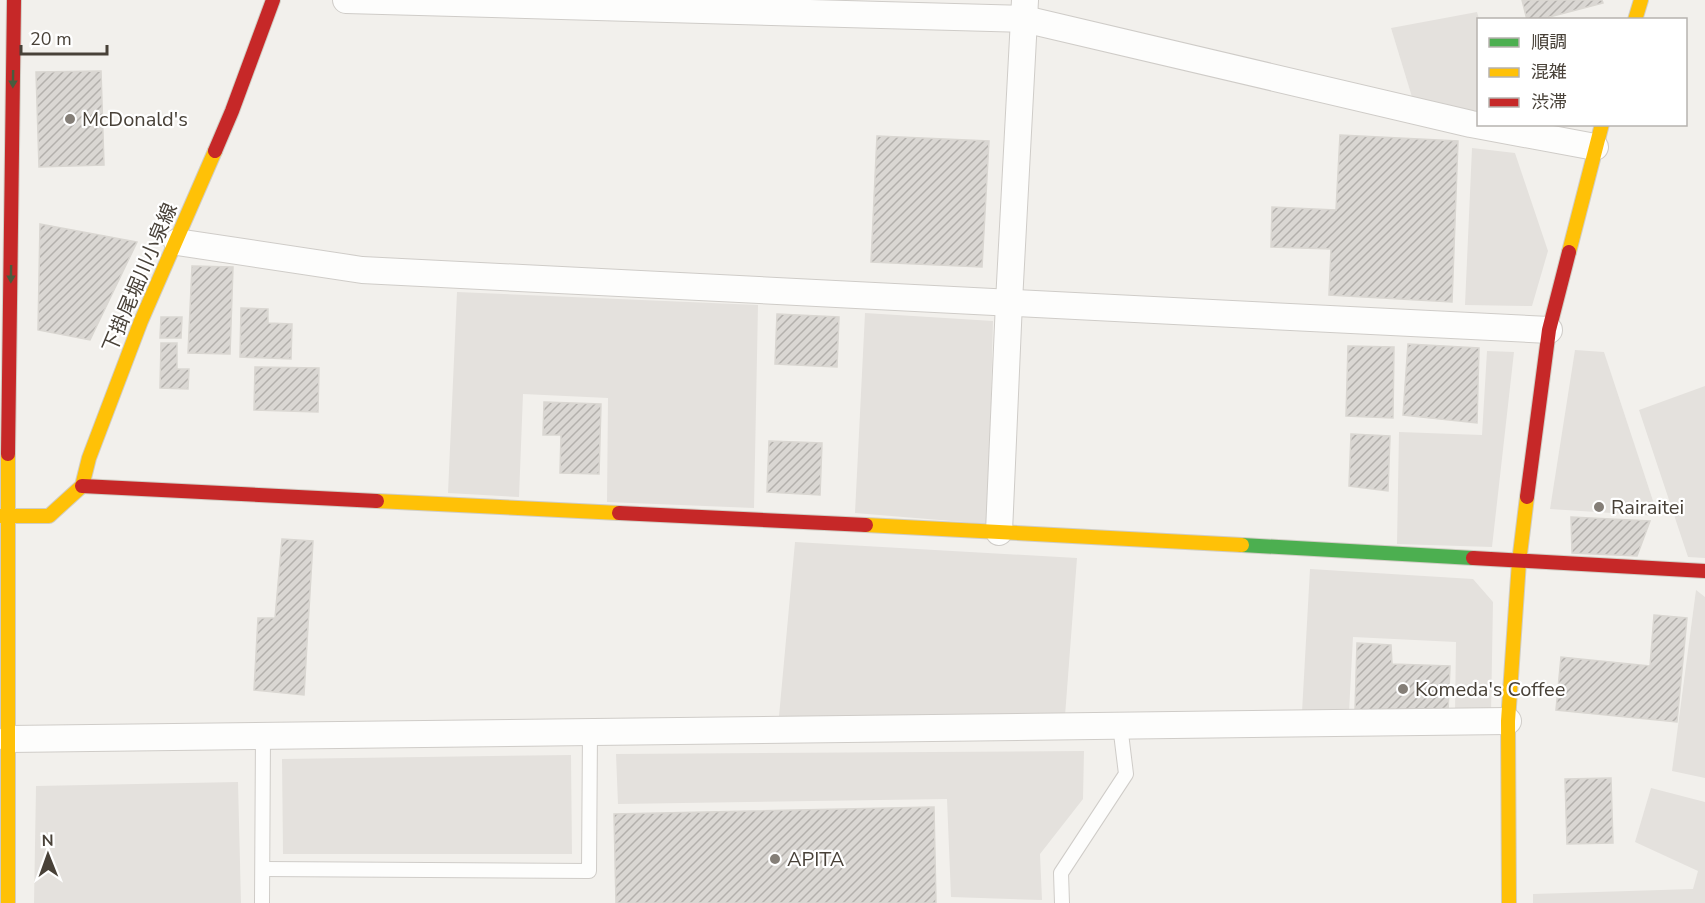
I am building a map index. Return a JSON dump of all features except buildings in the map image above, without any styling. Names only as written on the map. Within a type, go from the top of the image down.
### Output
[{"type":"main road","points":[[8,903],[9,739],[4,516],[7,37],[14,0]]},
{"type":"main road","name":"下掛尾堀川小泉線","points":[[82,486],[89,458],[141,321],[232,111],[273,0]]},
{"type":"main road","points":[[1636,18],[1641,0]]},
{"type":"main road","points":[[1509,903],[1508,721],[1519,562],[1550,330],[1599,136]]},
{"type":"main road","points":[[4,516],[49,516],[82,486],[999,532],[1705,572]]},
{"type":"street","points":[[346,0],[1025,9],[1477,125]]},
{"type":"street","points":[[999,532],[1025,9]]},
{"type":"street","points":[[1492,126],[1599,136]]},
{"type":"street","points":[[177,242],[362,270],[1550,330]]},
{"type":"street","points":[[9,739],[1508,721]]},
{"type":"lane","points":[[1062,903],[1061,873],[1126,774],[1120,725]]},
{"type":"lane","points":[[263,869],[589,871],[590,731]]},
{"type":"lane","points":[[262,903],[263,735]]},
{"type":"shaded area","points":[[1477,12],[1477,112],[1412,97],[1391,28]]},
{"type":"shaded area","points":[[1472,148],[1515,153],[1548,251],[1532,306],[1465,305]]},
{"type":"shaded area","points":[[457,292],[758,305],[754,508],[607,502],[608,398],[523,394],[519,497],[448,493]]},
{"type":"shaded area","points":[[865,313],[993,321],[988,524],[855,513]]},
{"type":"shaded area","points":[[1575,350],[1604,352],[1658,516],[1550,509]]},
{"type":"shaded area","points":[[1487,351],[1514,352],[1492,547],[1397,544],[1399,432],[1482,435]]},
{"type":"shaded area","points":[[1705,386],[1705,558],[1688,557],[1639,410]]},
{"type":"shaded area","points":[[795,542],[1077,558],[1065,716],[779,716]]},
{"type":"shaded area","points":[[1310,569],[1473,579],[1493,602],[1491,714],[1455,713],[1456,642],[1353,637],[1349,712],[1302,712]]},
{"type":"shaded area","points":[[1696,590],[1705,597],[1705,778],[1672,771]]},
{"type":"shaded area","points":[[1084,751],[1083,799],[1040,854],[1042,900],[951,897],[947,799],[618,804],[616,754]]},
{"type":"shaded area","points":[[571,755],[572,854],[283,854],[282,759]]},
{"type":"shaded area","points":[[238,782],[241,903],[34,903],[36,786]]},
{"type":"shaded area","points":[[1651,788],[1705,802],[1705,903],[1533,903],[1533,894],[1693,889],[1698,871],[1635,842]]},
{"type":"traffic: fast","points":[[1242,545],[1473,558]]},
{"type":"traffic: slow","points":[[1636,18],[1641,0]]},
{"type":"traffic: slow","points":[[1569,252],[1601,126]]},
{"type":"traffic: slow","points":[[0,516],[49,516],[82,486],[89,458],[141,321],[215,151]]},
{"type":"traffic: slow","points":[[8,454],[8,903]]},
{"type":"traffic: slow","points":[[1509,903],[1508,721],[1519,562],[1527,497]]},
{"type":"traffic: slow","points":[[377,501],[619,513]]},
{"type":"traffic: slow","points":[[866,525],[1242,545]]},
{"type":"traffic: jam","points":[[8,454],[14,0]]},
{"type":"traffic: jam","points":[[215,151],[273,0]]},
{"type":"traffic: jam","points":[[1527,497],[1549,330],[1569,252]]},
{"type":"traffic: jam","points":[[82,486],[377,501]]},
{"type":"traffic: jam","points":[[619,513],[866,525]]},
{"type":"traffic: jam","points":[[1473,558],[1705,571]]},
{"type":"place","name":"McDonald's","points":[[70,119]]},
{"type":"place","name":"Rairaitei","points":[[1599,507]]},
{"type":"place","name":"Komeda's Coffee","points":[[1403,689]]},
{"type":"place","name":"APITA","points":[[775,859]]}]
